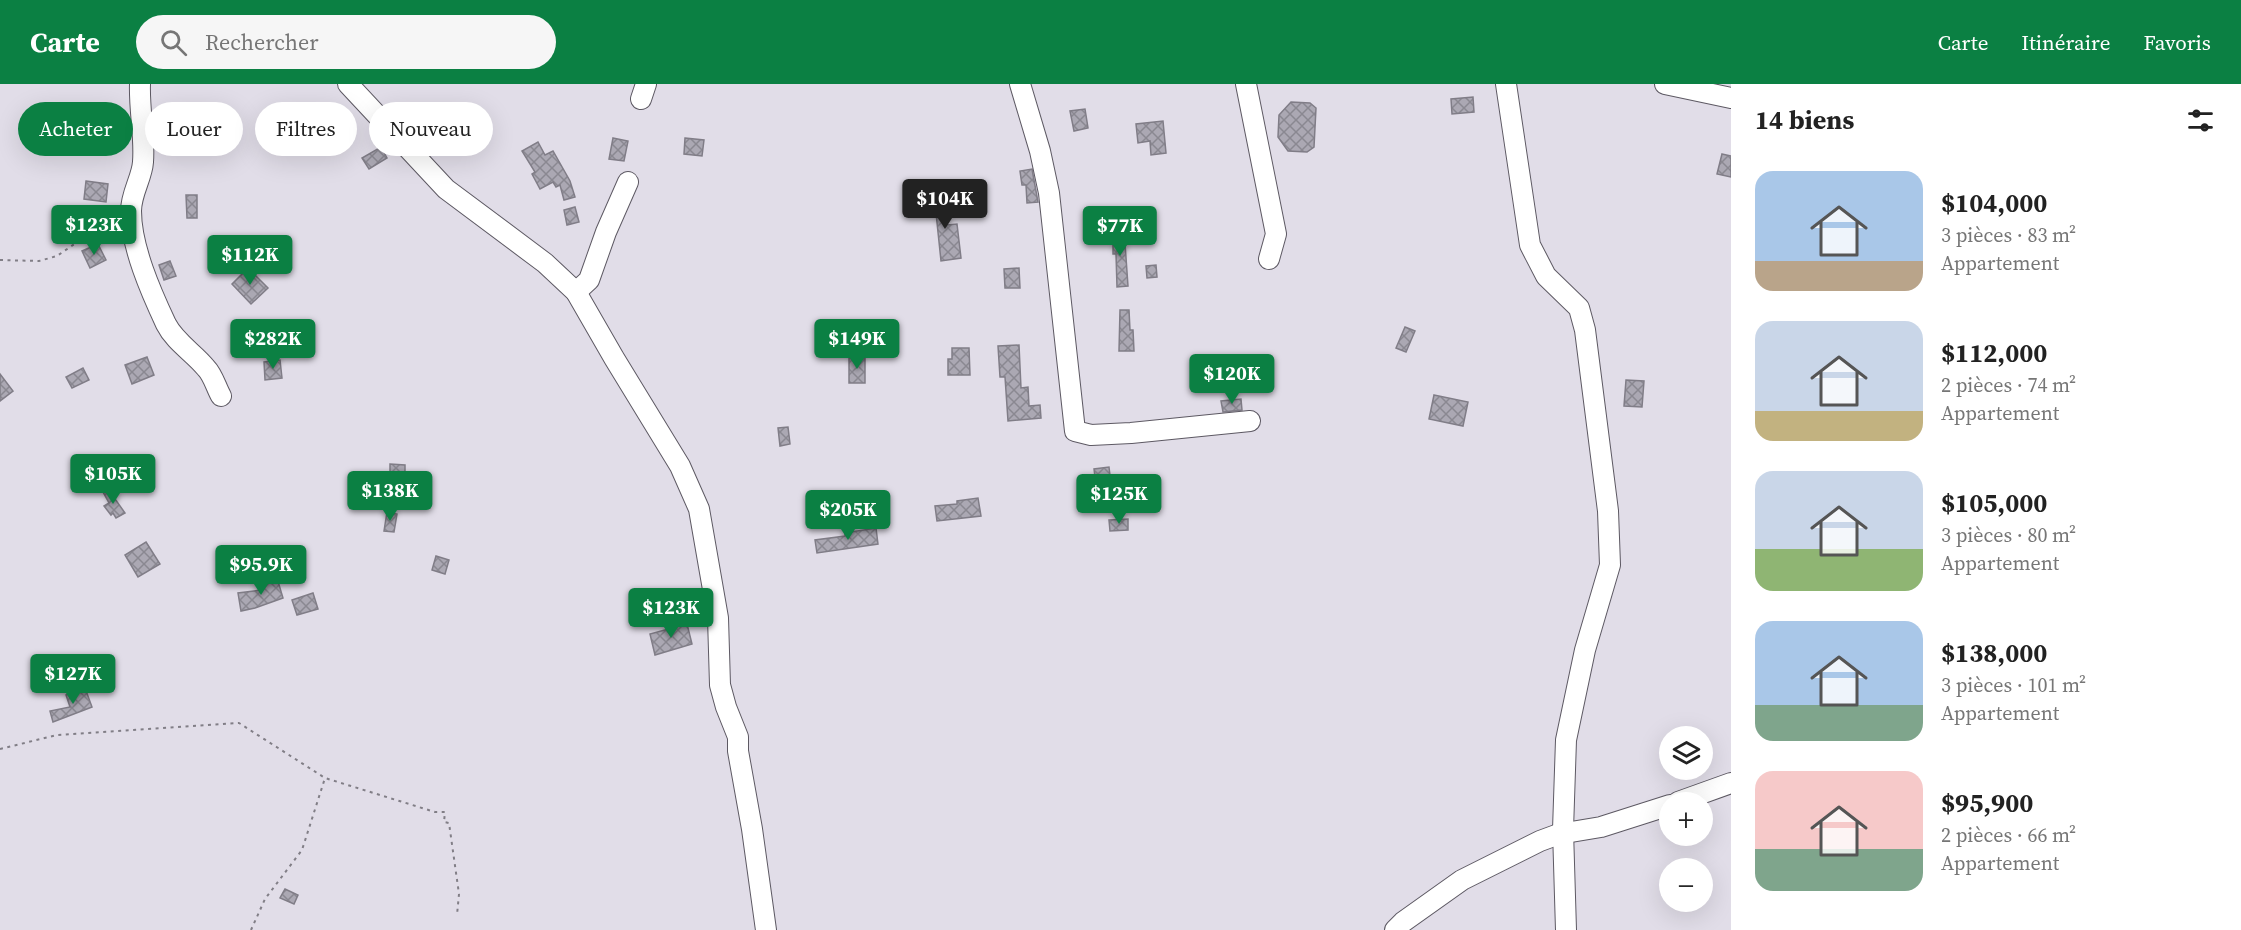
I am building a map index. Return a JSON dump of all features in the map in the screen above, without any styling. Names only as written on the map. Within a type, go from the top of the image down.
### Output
[{"type":"street","points":[[140,84],[139,104],[144,141],[143,165],[134,191],[131,211],[140,261],[168,326],[207,369],[221,396]]},
{"type":"street","points":[[348,84],[446,189],[545,263],[576,292],[680,466],[699,509],[718,618],[720,685],[738,736],[738,751],[766,930]]},
{"type":"street","points":[[1020,84],[1040,151],[1049,193],[1075,431],[1091,435],[1131,434],[1250,422]]},
{"type":"street","points":[[1246,84],[1276,234],[1269,259]]},
{"type":"street","points":[[1506,84],[1530,245],[1546,276],[1579,308],[1585,330],[1608,511],[1610,565],[1585,650],[1566,740],[1563,834],[1566,930]]},
{"type":"street","points":[[1665,84],[1731,98]]},
{"type":"street","points":[[576,292],[589,280],[606,232],[628,182]]},
{"type":"street","points":[[1706,792],[1731,783]]},
{"type":"street","points":[[1395,930],[1462,880],[1540,841],[1601,827],[1659,809]]},
{"type":"path","points":[[0,260],[39,261],[57,256],[73,245],[99,234],[131,211]]},
{"type":"path","points":[[0,749],[57,735],[239,723],[326,778],[435,812],[445,812],[444,822],[450,823],[459,894],[456,915]]},
{"type":"path","points":[[251,930],[264,899],[302,850],[326,778]]},
{"type":"building","points":[[1473,97],[1474,112],[1452,114],[1451,99]]},
{"type":"building","points":[[1291,102],[1310,103],[1316,108],[1314,147],[1307,152],[1288,151],[1278,137],[1279,115]]},
{"type":"building","points":[[1085,109],[1088,128],[1074,131],[1070,111]]},
{"type":"building","points":[[1163,121],[1166,153],[1151,155],[1150,141],[1138,143],[1136,124]]},
{"type":"building","points":[[613,138],[628,141],[624,161],[609,159]]},
{"type":"building","points":[[685,138],[704,140],[702,156],[684,154]]},
{"type":"building","points":[[538,142],[545,155],[553,151],[570,181],[575,197],[564,200],[560,185],[556,187],[553,182],[540,189],[532,174],[535,172],[522,151]]},
{"type":"building","points":[[369,154],[369,156],[386,156],[387,158],[369,169],[362,158]]},
{"type":"building","points":[[1722,154],[1731,156],[1731,177],[1717,174]]},
{"type":"building","points":[[1032,169],[1038,202],[1027,203],[1026,185],[1022,185],[1020,171]]},
{"type":"building","points":[[86,181],[108,184],[106,202],[84,199]]},
{"type":"building","points":[[942,191],[947,225],[957,224],[961,258],[941,261],[936,213],[929,214],[928,202],[934,201],[933,192]]},
{"type":"building","points":[[186,195],[197,195],[197,218],[187,218]]},
{"type":"building","points":[[575,207],[579,222],[567,225],[564,210]]},
{"type":"building","points":[[1113,229],[1124,229],[1128,286],[1117,287]]},
{"type":"building","points":[[98,244],[106,260],[90,268],[82,251]]},
{"type":"building","points":[[170,261],[176,276],[164,280],[159,265]]},
{"type":"building","points":[[1156,265],[1157,277],[1147,278],[1146,266]]},
{"type":"building","points":[[248,268],[268,288],[251,304],[232,284]]},
{"type":"building","points":[[1019,268],[1020,288],[1005,288],[1004,269]]},
{"type":"building","points":[[1120,310],[1129,310],[1134,351],[1119,351]]},
{"type":"building","points":[[307,322],[312,344],[284,351],[279,329]]},
{"type":"building","points":[[1405,327],[1415,331],[1406,352],[1396,348]]},
{"type":"building","points":[[1019,345],[1021,388],[1028,387],[1029,406],[1040,405],[1041,418],[1008,421],[1005,377],[1000,377],[998,346]]},
{"type":"building","points":[[952,348],[969,348],[970,375],[948,375],[948,359],[952,359]]},
{"type":"building","points":[[849,356],[865,356],[865,383],[849,383]]},
{"type":"building","points":[[147,357],[154,375],[132,384],[125,365]]},
{"type":"building","points":[[280,360],[282,378],[265,380],[264,362]]},
{"type":"building","points":[[83,368],[89,380],[72,388],[66,377]]},
{"type":"building","points":[[0,374],[13,391],[0,401]]},
{"type":"building","points":[[1626,380],[1644,381],[1642,407],[1624,406]]},
{"type":"building","points":[[1434,395],[1468,402],[1463,426],[1429,419]]},
{"type":"building","points":[[1241,399],[1242,410],[1223,412],[1221,401]]},
{"type":"building","points":[[788,427],[790,444],[780,446],[778,428]]},
{"type":"building","points":[[390,464],[405,465],[405,475],[390,474]]},
{"type":"building","points":[[1109,467],[1111,484],[1096,485],[1094,469]]},
{"type":"building","points":[[108,489],[125,513],[116,518],[104,506],[109,503],[103,492]]},
{"type":"building","points":[[978,498],[981,516],[937,521],[935,506],[957,504],[957,501]]},
{"type":"building","points":[[387,512],[397,514],[394,532],[384,531]]},
{"type":"building","points":[[1128,519],[1128,530],[1110,531],[1109,520]]},
{"type":"building","points":[[876,528],[878,544],[817,553],[815,540],[845,536],[845,533]]},
{"type":"building","points":[[146,542],[160,564],[138,577],[125,555]]},
{"type":"building","points":[[436,556],[449,560],[445,574],[432,570]]},
{"type":"building","points":[[277,578],[283,598],[241,611],[238,593],[261,590],[259,584]]},
{"type":"building","points":[[313,593],[318,609],[297,615],[292,600]]},
{"type":"building","points":[[687,624],[692,644],[655,655],[650,634]]},
{"type":"building","points":[[85,688],[92,707],[53,722],[50,711],[70,707],[66,695]]},
{"type":"building","points":[[285,889],[298,895],[294,904],[280,898]]}]
